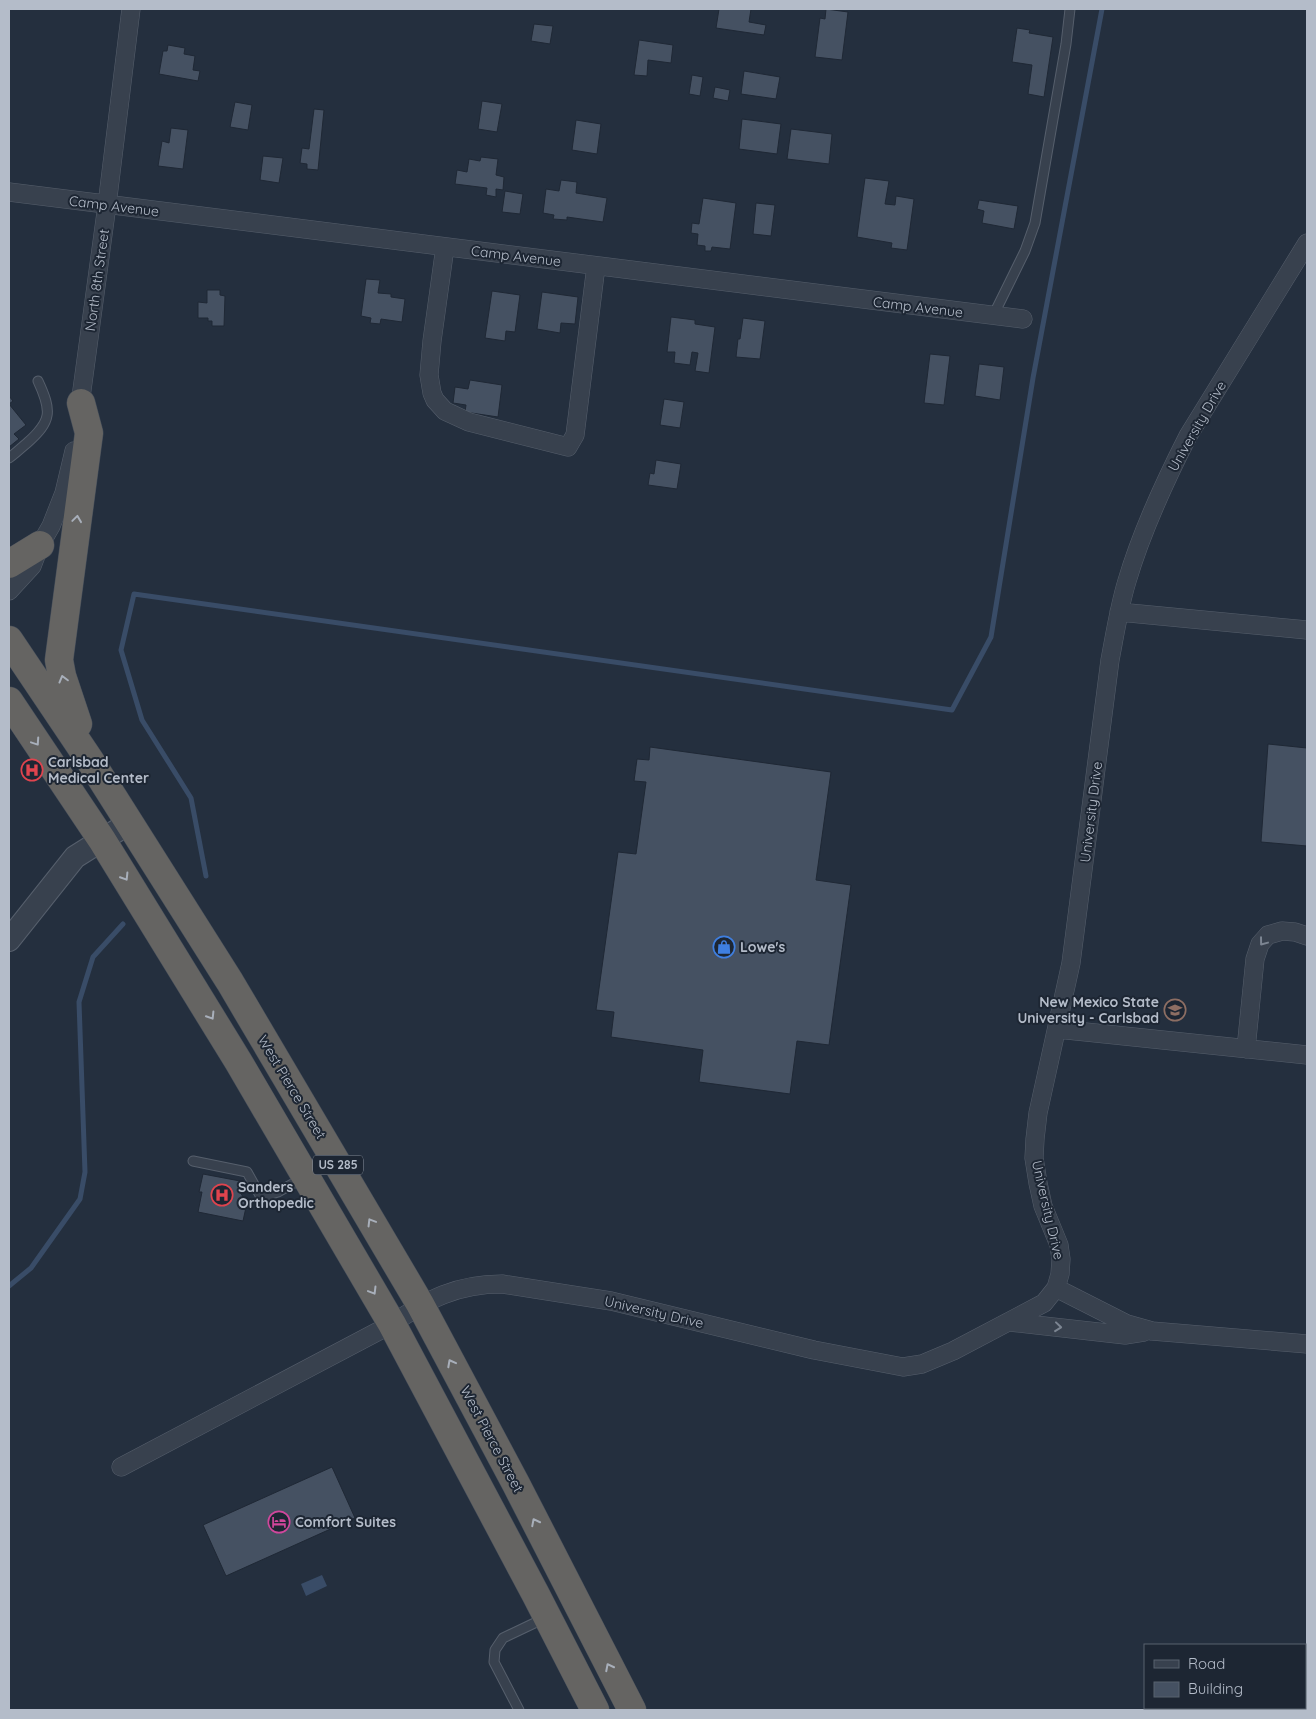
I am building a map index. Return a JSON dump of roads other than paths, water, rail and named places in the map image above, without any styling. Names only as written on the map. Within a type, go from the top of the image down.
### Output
[{"type":"highway","points":[[81,403],[89,433],[59,660],[66,691],[90,759]]},
{"type":"highway","points":[[9,564],[40,545]]},
{"type":"highway","name":"West Pierce Street","points":[[9,640],[90,759],[230,982],[420,1304],[516,1484],[632,1710]]},
{"type":"highway","name":"US 285","points":[[9,701],[102,840],[238,1061],[392,1324],[548,1617],[595,1710]]},
{"type":"street","name":"North 8th Street","points":[[9,591],[32,566],[40,545],[59,509],[69,478],[81,403],[131,9]]},
{"type":"street","name":"Camp Avenue","points":[[9,192],[1023,319]]},
{"type":"street","name":"University Drive","points":[[121,1467],[392,1324],[420,1304],[466,1287],[502,1284],[610,1302],[814,1350],[902,1367],[922,1364],[953,1351],[1044,1303],[1056,1288],[1060,1274],[1061,1259],[1058,1245],[1043,1206],[1034,1158],[1038,1113],[1072,963],[1110,660],[1119,612],[1139,544],[1172,467],[1188,436],[1307,243]]},
{"type":"street","points":[[445,247],[429,375],[435,400],[445,411],[469,422],[530,436],[560,446],[568,447],[575,435],[596,266]]},
{"type":"street","name":"North 8th Street","points":[[9,575],[40,545]]},
{"type":"street","points":[[1119,612],[1307,630]]},
{"type":"street","points":[[9,940],[75,857],[129,823]]},
{"type":"street","points":[[1246,1049],[1255,959],[1260,944],[1268,935],[1282,931],[1307,936]]},
{"type":"street","points":[[1057,1029],[1307,1056]]},
{"type":"street","points":[[1056,1288],[1127,1324],[1152,1330],[1307,1344]]},
{"type":"street","points":[[1009,1322],[1125,1335],[1152,1330]]},
{"type":"lane","points":[[993,316],[1025,251],[1035,223],[1066,44],[1070,9]]},
{"type":"lane","points":[[9,458],[38,433],[46,422],[47,409],[38,381]]},
{"type":"lane","points":[[193,1160],[246,1172],[261,1197],[278,1192],[306,1177]]},
{"type":"lane","points":[[519,1710],[494,1662],[495,1650],[503,1638],[548,1617]]},
{"type":"water","points":[[322,1575],[327,1586],[306,1596],[301,1584]]},
{"type":"waterway","points":[[206,876],[191,798],[142,720],[121,650],[134,594],[952,710],[991,637],[1033,378],[1102,9]]},
{"type":"waterway","points":[[9,1286],[31,1268],[80,1199],[85,1172],[79,1002],[93,957],[123,924]]},
{"type":"place","name":"Carlsbad Medical Center","points":[[32,770]]},
{"type":"place","name":"Lowe's","points":[[724,947]]},
{"type":"place","name":"New Mexico State University - Carlsbad","points":[[1175,1010]]},
{"type":"place","name":"Sanders Orthopedic","points":[[222,1195]]},
{"type":"place","name":"Comfort Suites","points":[[279,1522]]}]
